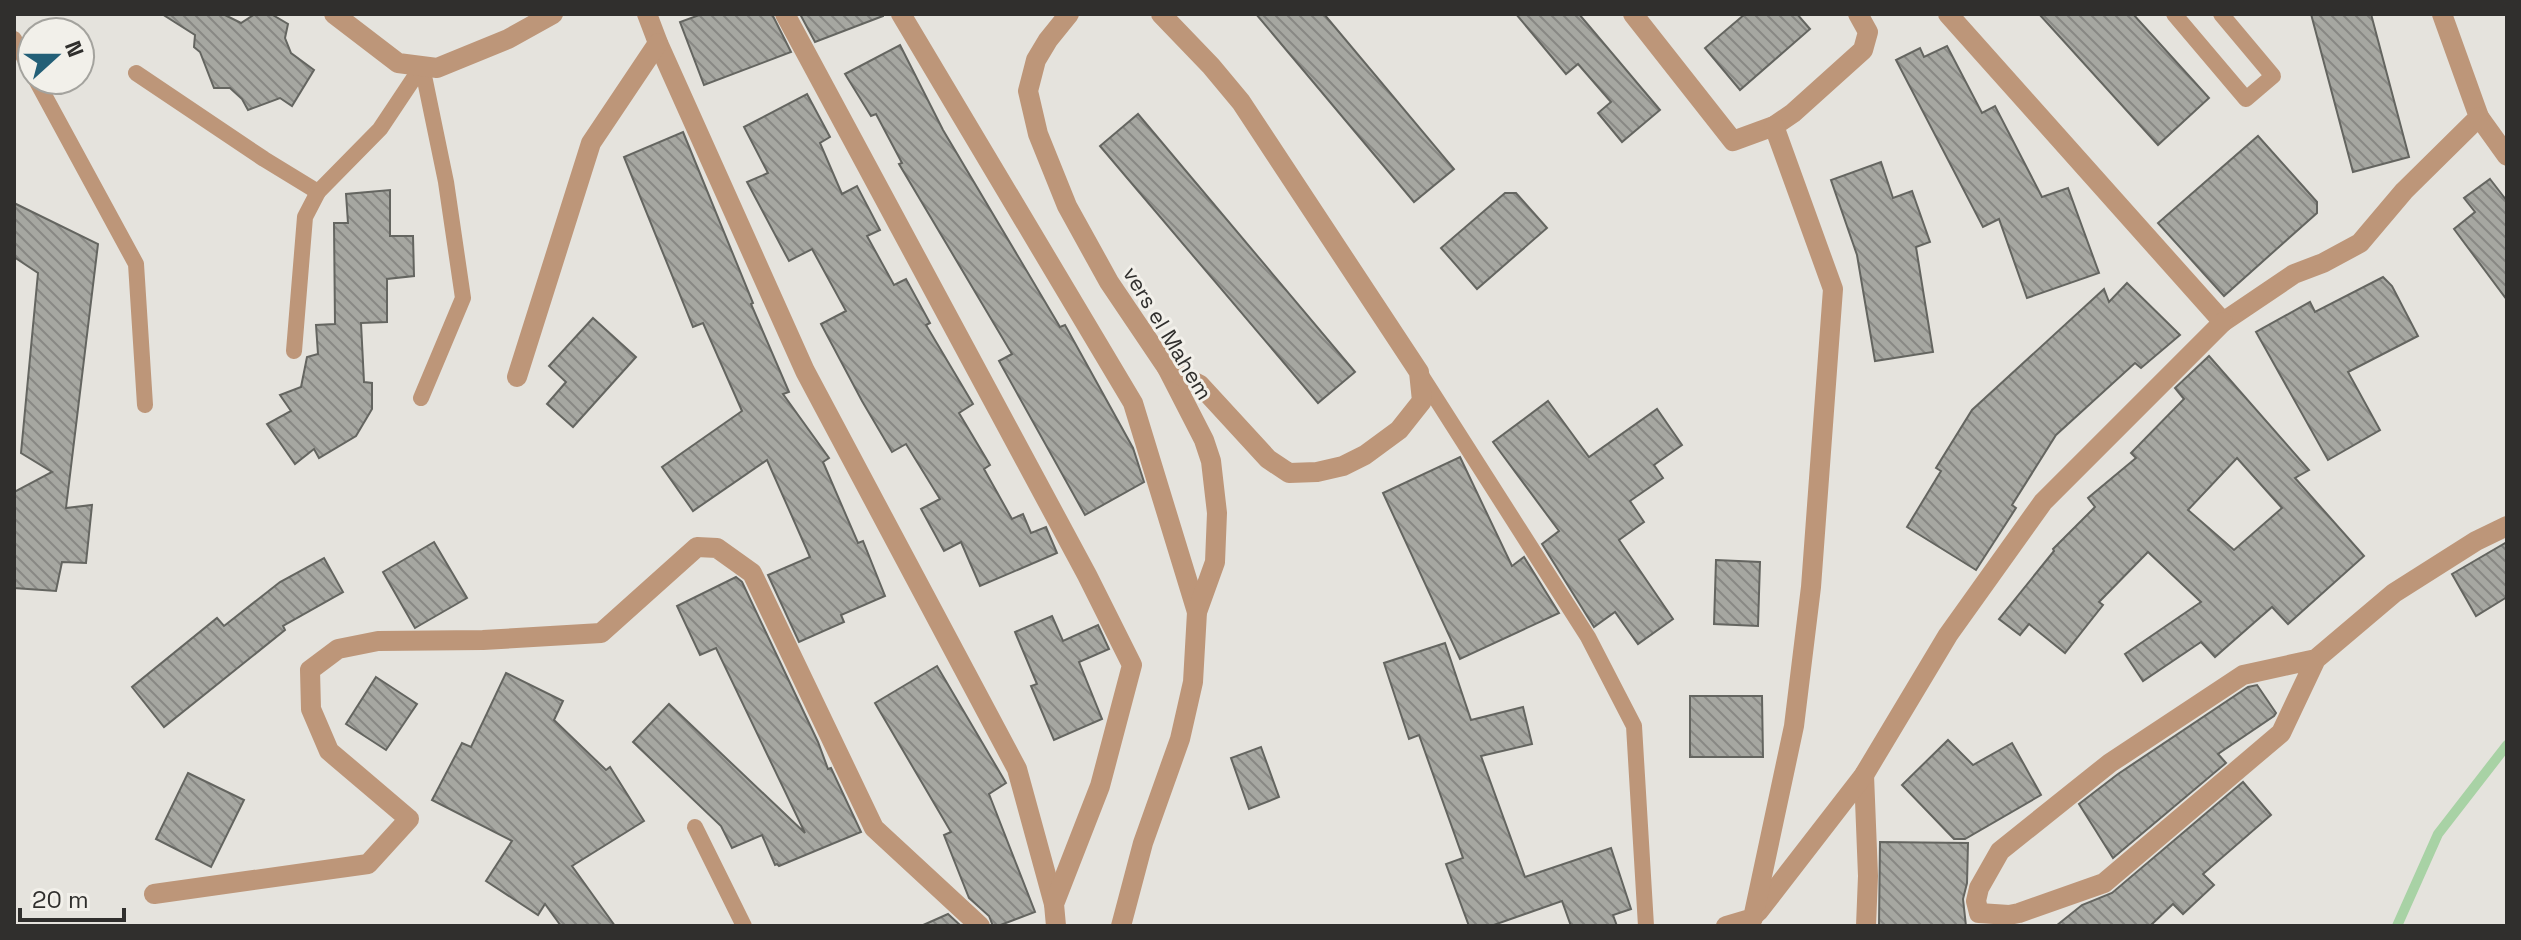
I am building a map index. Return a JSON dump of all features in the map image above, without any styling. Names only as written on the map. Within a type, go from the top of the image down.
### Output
[{"type":"street","points":[[334,14],[398,63],[437,68],[508,39],[553,14]]},
{"type":"street","points":[[647,14],[805,371],[1017,769],[1054,904],[1056,926]]},
{"type":"street","points":[[785,14],[1080,561],[1132,665],[1100,786],[1054,904]]},
{"type":"street","points":[[901,14],[1133,403],[1197,612]]},
{"type":"street","name":"vers el Mahem","points":[[1069,14],[1036,60],[1028,91],[1038,134],[1067,206],[1109,282],[1167,368],[1204,440],[1211,461],[1217,513],[1215,562],[1197,612],[1193,682],[1180,739],[1143,843],[1121,926]]},
{"type":"street","points":[[1161,14],[1241,102],[1419,372],[1422,401],[1399,430],[1365,455],[1343,466],[1317,472],[1289,473],[1268,459],[1200,385],[1167,368]]},
{"type":"street","points":[[1633,14],[1733,141],[1774,126],[1793,113],[1863,50],[1868,32],[1858,14]]},
{"type":"street","points":[[1948,14],[2223,322]]},
{"type":"street","points":[[2442,14],[2479,117],[2507,156]]},
{"type":"street","points":[[517,377],[591,143],[658,43]]},
{"type":"street","points":[[1726,926],[1752,922],[1864,775],[1948,635],[2043,502],[2223,322],[2294,274],[2360,243],[2404,191],[2479,117]]},
{"type":"street","points":[[1752,922],[1796,710],[1811,587],[1833,289],[1774,126]]},
{"type":"street","points":[[2316,659],[2243,675],[2110,763],[2000,851],[1979,888],[1976,901],[1979,913],[2019,913],[2104,883],[2281,733],[2316,659],[2394,593],[2476,541],[2507,526]]},
{"type":"street","points":[[154,894],[368,864],[409,819],[329,751],[311,709],[310,670],[338,649],[378,641],[483,640],[601,633],[697,547],[717,548],[752,573],[874,828],[980,926]]},
{"type":"street","points":[[1864,775],[1868,876],[1866,926]]},
{"type":"lane","points":[[2174,14],[2246,99],[2273,76],[2221,14]]},
{"type":"lane","points":[[294,351],[305,217],[318,192],[380,129],[422,66]]},
{"type":"lane","points":[[421,398],[463,298],[446,182],[422,66]]},
{"type":"lane","points":[[136,73],[318,192]]},
{"type":"lane","points":[[45,96],[136,264],[145,405]]},
{"type":"lane","points":[[1419,372],[1588,637],[1634,726],[1646,926]]},
{"type":"lane","points":[[695,827],[744,926]]},
{"type":"building","points":[[162,14],[223,14],[241,23],[255,14],[271,14],[288,24],[285,38],[291,53],[314,70],[292,106],[280,98],[248,110],[230,88],[214,88],[200,52],[194,47],[195,35]]},
{"type":"building","points":[[702,14],[772,14],[791,52],[704,85],[680,22]]},
{"type":"building","points":[[800,14],[883,14],[883,16],[815,42]]},
{"type":"building","points":[[1256,14],[1324,14],[1454,169],[1414,202]]},
{"type":"building","points":[[1516,14],[1579,14],[1660,110],[1622,142],[1598,113],[1611,102],[1578,64],[1566,74]]},
{"type":"building","points":[[1745,14],[1797,14],[1810,29],[1740,90],[1705,48]]},
{"type":"building","points":[[2039,14],[2133,14],[2209,98],[2158,145]]},
{"type":"building","points":[[2311,14],[2371,14],[2409,157],[2353,172]]},
{"type":"building","points":[[900,45],[943,130],[1060,327],[1065,325],[1133,448],[1144,482],[1085,515],[999,361],[1012,354],[899,164],[902,163],[876,114],[871,116],[845,74]]},
{"type":"building","points":[[1947,46],[1982,113],[1995,106],[2042,197],[2068,188],[2099,273],[2027,298],[1999,219],[1983,227],[1896,60],[1920,48],[1924,57]]},
{"type":"building","points":[[807,94],[830,137],[820,143],[842,194],[857,186],[880,230],[867,236],[894,285],[906,279],[930,323],[926,325],[973,404],[959,413],[990,465],[984,469],[1012,519],[1023,514],[1031,533],[1046,527],[1057,553],[980,586],[961,542],[944,551],[921,509],[940,499],[906,444],[892,452],[862,401],[821,324],[846,311],[812,249],[789,261],[747,182],[768,173],[744,127]]},
{"type":"building","points":[[1138,114],[1355,372],[1318,403],[1100,146]]},
{"type":"building","points":[[683,132],[789,392],[783,394],[829,458],[823,462],[858,543],[863,541],[885,596],[841,615],[844,622],[799,642],[768,575],[810,557],[767,460],[693,511],[662,467],[742,411],[703,323],[693,327],[624,157]]},
{"type":"building","points":[[2258,136],[2317,202],[2317,213],[2224,296],[2158,223]]},
{"type":"building","points":[[1881,162],[1893,198],[1912,191],[1930,242],[1916,247],[1933,352],[1875,361],[1857,255],[1831,180]]},
{"type":"building","points":[[2490,179],[2507,201],[2507,300],[2454,229],[2475,212],[2464,198]]},
{"type":"building","points":[[390,190],[390,236],[413,236],[414,276],[387,279],[387,322],[361,323],[364,382],[372,383],[372,409],[356,436],[319,458],[314,449],[295,464],[267,424],[291,411],[280,395],[301,387],[307,357],[318,354],[316,325],[335,324],[334,223],[348,223],[346,194]]},
{"type":"building","points":[[1505,193],[1516,193],[1547,228],[1477,289],[1441,248]]},
{"type":"building","points":[[14,203],[98,244],[66,508],[92,505],[86,563],[62,562],[56,591],[14,588],[14,492],[52,472],[21,453],[38,273],[14,257]]},
{"type":"building","points":[[2383,277],[2392,286],[2418,336],[2348,372],[2380,430],[2328,460],[2256,332],[2310,302],[2315,312]]},
{"type":"building","points":[[2127,283],[2180,335],[2141,368],[2135,363],[2056,435],[2012,505],[2016,508],[1976,570],[1907,527],[1941,471],[1936,468],[1972,410],[2104,289],[2109,302]]},
{"type":"building","points":[[593,318],[636,357],[573,427],[547,404],[566,382],[549,366]]},
{"type":"building","points":[[2209,356],[2309,470],[2295,478],[2364,556],[2288,624],[2272,607],[2215,657],[2201,642],[2143,681],[2125,654],[2201,602],[2148,552],[2099,602],[2103,605],[2065,653],[2029,624],[2020,635],[1999,619],[2053,549],[2095,507],[2088,498],[2136,458],[2131,453],[2184,399],[2175,388]],"holes":[[[2237,458],[2282,508],[2234,550],[2188,510]]]},
{"type":"building","points":[[1548,401],[1589,457],[1657,409],[1682,445],[1654,465],[1663,478],[1630,501],[1644,522],[1619,540],[1673,619],[1638,644],[1615,612],[1594,627],[1542,544],[1559,531],[1493,442]]},
{"type":"building","points":[[1460,457],[1512,566],[1524,557],[1559,613],[1460,659],[1383,493]]},
{"type":"building","points":[[434,542],[467,598],[415,628],[383,572]]},
{"type":"building","points":[[2507,542],[2507,597],[2476,616],[2452,574]]},
{"type":"building","points":[[324,558],[343,592],[283,626],[285,630],[164,727],[132,687],[217,618],[224,626],[280,582]]},
{"type":"building","points":[[1716,560],[1760,562],[1758,626],[1714,624]]},
{"type":"building","points":[[736,577],[742,582],[828,769],[831,768],[861,832],[779,866],[775,865],[762,835],[732,848],[721,826],[633,742],[669,704],[805,833],[716,648],[700,655],[677,606]]},
{"type":"building","points":[[1052,616],[1063,641],[1098,625],[1109,649],[1079,662],[1102,719],[1054,740],[1031,686],[1037,684],[1015,632]]},
{"type":"building","points":[[1445,643],[1471,720],[1523,707],[1532,744],[1481,756],[1525,877],[1611,848],[1631,909],[1613,915],[1617,926],[1571,926],[1562,901],[1491,926],[1469,926],[1446,864],[1463,858],[1419,735],[1409,739],[1384,663]]},
{"type":"building","points":[[937,666],[1006,783],[989,794],[1035,912],[998,926],[993,926],[989,916],[969,898],[944,835],[951,832],[875,703]]},
{"type":"building","points":[[506,673],[563,701],[554,720],[606,770],[610,767],[644,821],[572,866],[615,926],[561,926],[545,904],[538,915],[486,881],[512,841],[432,800],[462,743],[471,747]]},
{"type":"building","points":[[376,677],[417,704],[386,750],[346,724]]},
{"type":"building","points":[[2257,685],[2276,713],[2274,716],[2218,754],[2226,763],[2113,858],[2079,804],[2118,774],[2248,687]]},
{"type":"building","points":[[1690,696],[1762,696],[1763,757],[1690,757]]},
{"type":"building","points":[[1948,740],[1973,765],[2012,743],[2041,795],[1965,839],[1954,839],[1902,785]]},
{"type":"building","points":[[1261,747],[1279,797],[1249,809],[1231,758]]},
{"type":"building","points":[[188,773],[244,800],[211,867],[156,839]]},
{"type":"building","points":[[2243,782],[2271,815],[2203,874],[2214,885],[2183,914],[2173,904],[2150,926],[2056,926],[2082,905],[2112,893]]},
{"type":"building","points":[[1880,842],[1968,843],[1967,883],[1963,899],[1966,926],[1879,926]]},
{"type":"building","points":[[948,914],[961,926],[921,926]]},
{"type":"waterway","points":[[2397,926],[2438,834],[2507,745]]}]
